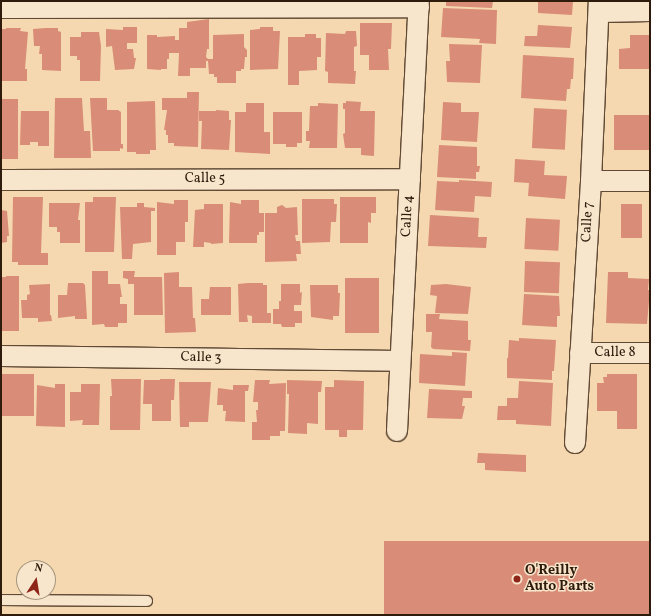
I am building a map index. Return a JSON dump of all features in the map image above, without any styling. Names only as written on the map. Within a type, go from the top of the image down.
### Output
[{"type":"street","points":[[1,8],[419,4]]},
{"type":"street","name":"Calle 4","points":[[397,431],[419,4]]},
{"type":"street","points":[[599,6],[650,11]]},
{"type":"street","name":"Calle 7","points":[[575,443],[591,181],[599,6]]},
{"type":"street","name":"Calle 5","points":[[1,180],[410,179]]},
{"type":"street","points":[[591,181],[650,181]]},
{"type":"street","name":"Calle 8","points":[[580,353],[650,353]]},
{"type":"street","name":"Calle 3","points":[[1,356],[400,361]]},
{"type":"lane","points":[[1,600],[147,601]]},
{"type":"building","points":[[446,1],[493,1],[492,8],[446,6]]},
{"type":"building","points":[[538,1],[573,1],[572,15],[538,13]]},
{"type":"building","points":[[443,8],[497,10],[496,44],[479,43],[480,39],[441,37]]},
{"type":"building","points":[[209,19],[209,49],[207,49],[206,57],[208,59],[213,59],[213,35],[244,34],[244,47],[247,50],[247,57],[245,57],[244,69],[241,69],[241,71],[236,71],[236,83],[217,83],[217,77],[214,77],[214,74],[209,74],[208,61],[206,61],[206,68],[190,68],[190,76],[178,76],[179,53],[169,53],[169,59],[167,59],[167,69],[147,69],[147,35],[157,35],[157,37],[175,36],[175,40],[179,40],[179,28],[187,28],[187,22]]},
{"type":"building","points":[[360,23],[392,23],[391,49],[388,49],[389,70],[369,70],[369,55],[360,55]]},
{"type":"building","points":[[538,25],[572,27],[570,48],[524,46],[525,36],[537,36]]},
{"type":"building","points":[[123,27],[137,27],[137,43],[127,43],[127,49],[133,49],[134,58],[136,58],[134,69],[115,70],[112,46],[106,47],[106,29],[123,30]]},
{"type":"building","points":[[260,27],[273,27],[273,31],[280,31],[278,69],[250,70],[250,30],[260,29]]},
{"type":"building","points":[[21,28],[20,31],[28,32],[25,69],[27,69],[27,81],[1,81],[1,29]]},
{"type":"building","points":[[58,28],[58,31],[61,32],[61,71],[42,70],[42,54],[39,54],[40,46],[34,46],[33,29]]},
{"type":"building","points":[[346,31],[356,31],[357,46],[354,47],[354,71],[356,71],[355,84],[328,83],[328,72],[325,71],[326,33],[345,34]]},
{"type":"building","points":[[81,32],[99,32],[101,46],[100,81],[80,81],[80,60],[77,60],[77,56],[70,56],[70,37],[81,37]]},
{"type":"building","points":[[305,34],[316,34],[316,38],[321,38],[321,57],[317,57],[317,70],[299,71],[299,85],[288,85],[288,37],[305,37]]},
{"type":"building","points":[[630,35],[650,35],[650,69],[619,69],[619,49],[630,48]]},
{"type":"building","points":[[449,44],[482,45],[480,83],[447,82],[446,61],[450,61]]},
{"type":"building","points":[[523,55],[574,58],[573,79],[571,79],[570,89],[567,89],[566,101],[521,98]]},
{"type":"building","points":[[187,92],[199,92],[198,147],[174,146],[174,143],[168,143],[168,135],[166,135],[166,130],[164,130],[167,110],[162,110],[162,98],[187,98]]},
{"type":"building","points":[[55,98],[82,98],[84,131],[90,131],[91,158],[54,158]]},
{"type":"building","points":[[90,98],[107,98],[107,110],[118,110],[121,112],[121,144],[123,144],[123,149],[120,148],[120,151],[93,151]]},
{"type":"building","points":[[1,99],[18,99],[18,159],[1,159]]},
{"type":"building","points":[[155,101],[156,150],[150,150],[150,154],[136,154],[136,152],[127,152],[127,102]]},
{"type":"building","points":[[346,101],[361,102],[360,111],[375,111],[374,156],[361,155],[361,148],[345,148],[343,134],[345,133],[345,109],[343,109],[343,103],[346,103]]},
{"type":"building","points":[[443,102],[461,103],[461,112],[479,112],[477,142],[441,140]]},
{"type":"building","points":[[246,103],[264,103],[264,132],[270,132],[270,154],[235,152],[235,112],[246,112]]},
{"type":"building","points":[[318,103],[338,104],[337,148],[309,148],[310,141],[306,141],[306,131],[309,131],[310,106],[318,106]]},
{"type":"building","points":[[534,108],[567,110],[565,150],[532,148]]},
{"type":"building","points":[[21,111],[49,111],[49,146],[38,146],[38,142],[30,142],[30,145],[20,145]]},
{"type":"building","points":[[199,111],[229,111],[229,120],[231,120],[229,150],[201,149],[202,121],[199,121]]},
{"type":"building","points":[[273,112],[302,112],[302,143],[297,143],[297,147],[286,147],[286,144],[273,144]]},
{"type":"building","points":[[614,115],[650,115],[650,150],[614,150]]},
{"type":"building","points":[[439,145],[477,147],[477,166],[480,166],[479,172],[476,172],[476,179],[437,177]]},
{"type":"building","points":[[515,159],[545,161],[544,175],[567,176],[565,199],[528,196],[529,183],[514,182]]},
{"type":"building","points":[[459,180],[492,182],[491,197],[475,196],[474,212],[435,210],[437,181],[459,182]]},
{"type":"building","points":[[13,197],[43,197],[41,253],[48,253],[48,265],[18,265],[18,262],[12,262]]},
{"type":"building","points":[[93,197],[116,197],[114,252],[85,252],[85,202],[93,202]]},
{"type":"building","points":[[340,197],[376,197],[376,213],[371,213],[371,223],[368,222],[368,243],[340,243]]},
{"type":"building","points":[[302,199],[334,199],[334,204],[337,204],[336,222],[331,222],[330,242],[302,243]]},
{"type":"building","points":[[174,200],[188,200],[188,222],[185,222],[185,242],[176,242],[176,255],[157,255],[157,202],[174,204]]},
{"type":"building","points":[[241,200],[259,200],[259,213],[264,213],[264,232],[259,232],[259,235],[257,235],[257,243],[229,243],[230,202],[241,204]]},
{"type":"building","points":[[49,203],[80,203],[78,220],[80,220],[80,243],[60,243],[60,232],[57,232],[57,227],[49,227]]},
{"type":"building","points":[[137,203],[144,203],[144,207],[155,208],[155,211],[151,211],[151,242],[133,244],[132,259],[122,259],[120,207],[137,207]]},
{"type":"building","points":[[204,204],[223,204],[223,243],[211,244],[204,242],[204,247],[193,247],[195,210],[204,209]]},
{"type":"building","points":[[621,204],[642,204],[642,238],[621,238]]},
{"type":"building","points":[[282,205],[286,208],[297,207],[298,235],[295,235],[296,241],[300,241],[301,254],[296,254],[297,261],[265,262],[265,213],[277,213],[277,207]]},
{"type":"building","points":[[1,210],[7,211],[9,236],[7,236],[7,242],[1,243]]},
{"type":"building","points":[[430,215],[479,218],[478,237],[487,237],[486,248],[428,246]]},
{"type":"building","points":[[526,218],[560,220],[558,251],[524,249]]},
{"type":"building","points":[[525,261],[560,262],[559,293],[524,292]]},
{"type":"building","points":[[92,271],[108,271],[108,284],[120,284],[122,297],[120,297],[120,304],[127,304],[127,323],[118,323],[118,327],[105,327],[104,324],[92,325]]},
{"type":"building","points":[[123,271],[135,271],[134,277],[162,277],[163,315],[134,315],[134,284],[128,284],[128,279],[123,278]]},
{"type":"building","points":[[179,272],[179,287],[192,287],[193,318],[195,318],[196,332],[165,333],[164,273]]},
{"type":"building","points":[[608,272],[628,272],[628,278],[649,279],[648,290],[650,290],[647,324],[606,323]]},
{"type":"building","points":[[19,276],[19,331],[1,331],[1,277]]},
{"type":"building","points":[[345,278],[379,278],[379,333],[345,333]]},
{"type":"building","points":[[68,283],[83,283],[85,285],[87,319],[75,319],[75,316],[58,318],[58,295],[67,295]]},
{"type":"building","points":[[263,283],[263,285],[267,285],[267,313],[271,313],[271,323],[252,323],[252,316],[247,315],[248,322],[239,322],[238,284]]},
{"type":"building","points":[[50,284],[50,315],[52,321],[38,322],[38,318],[22,318],[21,300],[27,300],[27,295],[30,294],[29,285]]},
{"type":"building","points":[[281,284],[300,284],[300,293],[302,292],[301,305],[294,305],[294,311],[302,311],[302,323],[295,323],[295,327],[282,327],[281,324],[273,324],[273,309],[279,309],[279,301],[281,301]]},
{"type":"building","points":[[446,284],[471,287],[468,314],[435,313],[437,296],[430,295],[431,285]]},
{"type":"building","points":[[310,285],[338,285],[338,293],[340,293],[339,316],[333,316],[333,320],[311,317]]},
{"type":"building","points":[[210,287],[231,287],[231,315],[201,315],[201,299],[209,299]]},
{"type":"building","points":[[524,294],[559,296],[560,316],[557,316],[557,327],[522,325]]},
{"type":"building","points":[[426,314],[440,314],[439,319],[468,321],[468,340],[471,340],[470,351],[433,349],[431,347],[432,332],[426,332]]},
{"type":"building","points":[[519,338],[556,340],[552,380],[507,378],[509,340],[519,341]]},
{"type":"building","points":[[452,352],[467,353],[465,386],[419,383],[420,354],[452,356]]},
{"type":"building","points":[[1,374],[34,374],[34,416],[1,416]]},
{"type":"building","points":[[607,374],[637,374],[637,429],[617,429],[617,411],[597,411],[597,383],[604,383],[603,377],[607,377]]},
{"type":"building","points":[[111,379],[141,379],[140,430],[110,430],[110,396],[112,396]]},
{"type":"building","points":[[175,379],[174,400],[171,400],[171,421],[152,421],[152,404],[143,404],[144,380]]},
{"type":"building","points":[[255,380],[270,380],[269,384],[286,383],[285,431],[280,431],[280,436],[270,436],[270,440],[252,440],[252,422],[257,422],[256,410],[258,410],[258,402],[253,402]]},
{"type":"building","points":[[287,380],[322,381],[321,392],[318,392],[318,424],[307,423],[307,434],[288,433],[289,394],[287,394]]},
{"type":"building","points":[[334,380],[364,381],[363,430],[347,430],[347,437],[339,437],[339,430],[325,430],[325,387],[334,387]]},
{"type":"building","points":[[519,381],[553,383],[551,426],[516,424],[516,420],[497,420],[498,406],[507,406],[507,398],[518,398]]},
{"type":"building","points":[[179,382],[211,382],[208,422],[189,422],[189,427],[180,427]]},
{"type":"building","points":[[55,384],[65,384],[65,427],[36,426],[37,385],[55,388]]},
{"type":"building","points":[[81,384],[100,384],[99,425],[82,425],[83,420],[70,421],[70,392],[81,392]]},
{"type":"building","points":[[233,385],[249,385],[248,391],[245,391],[245,422],[225,421],[226,411],[223,411],[223,405],[217,405],[218,388],[233,390]]},
{"type":"building","points":[[429,389],[472,391],[472,398],[463,398],[462,406],[465,406],[462,419],[427,418]]},
{"type":"building","points":[[478,453],[526,455],[526,472],[485,470],[485,463],[477,463]]},
{"type":"building","name":"O'Reilly Auto Parts","points":[[384,541],[650,541],[650,615],[384,615]]},
{"type":"place","name":"O'Reilly Auto Parts","points":[[517,579]]}]
